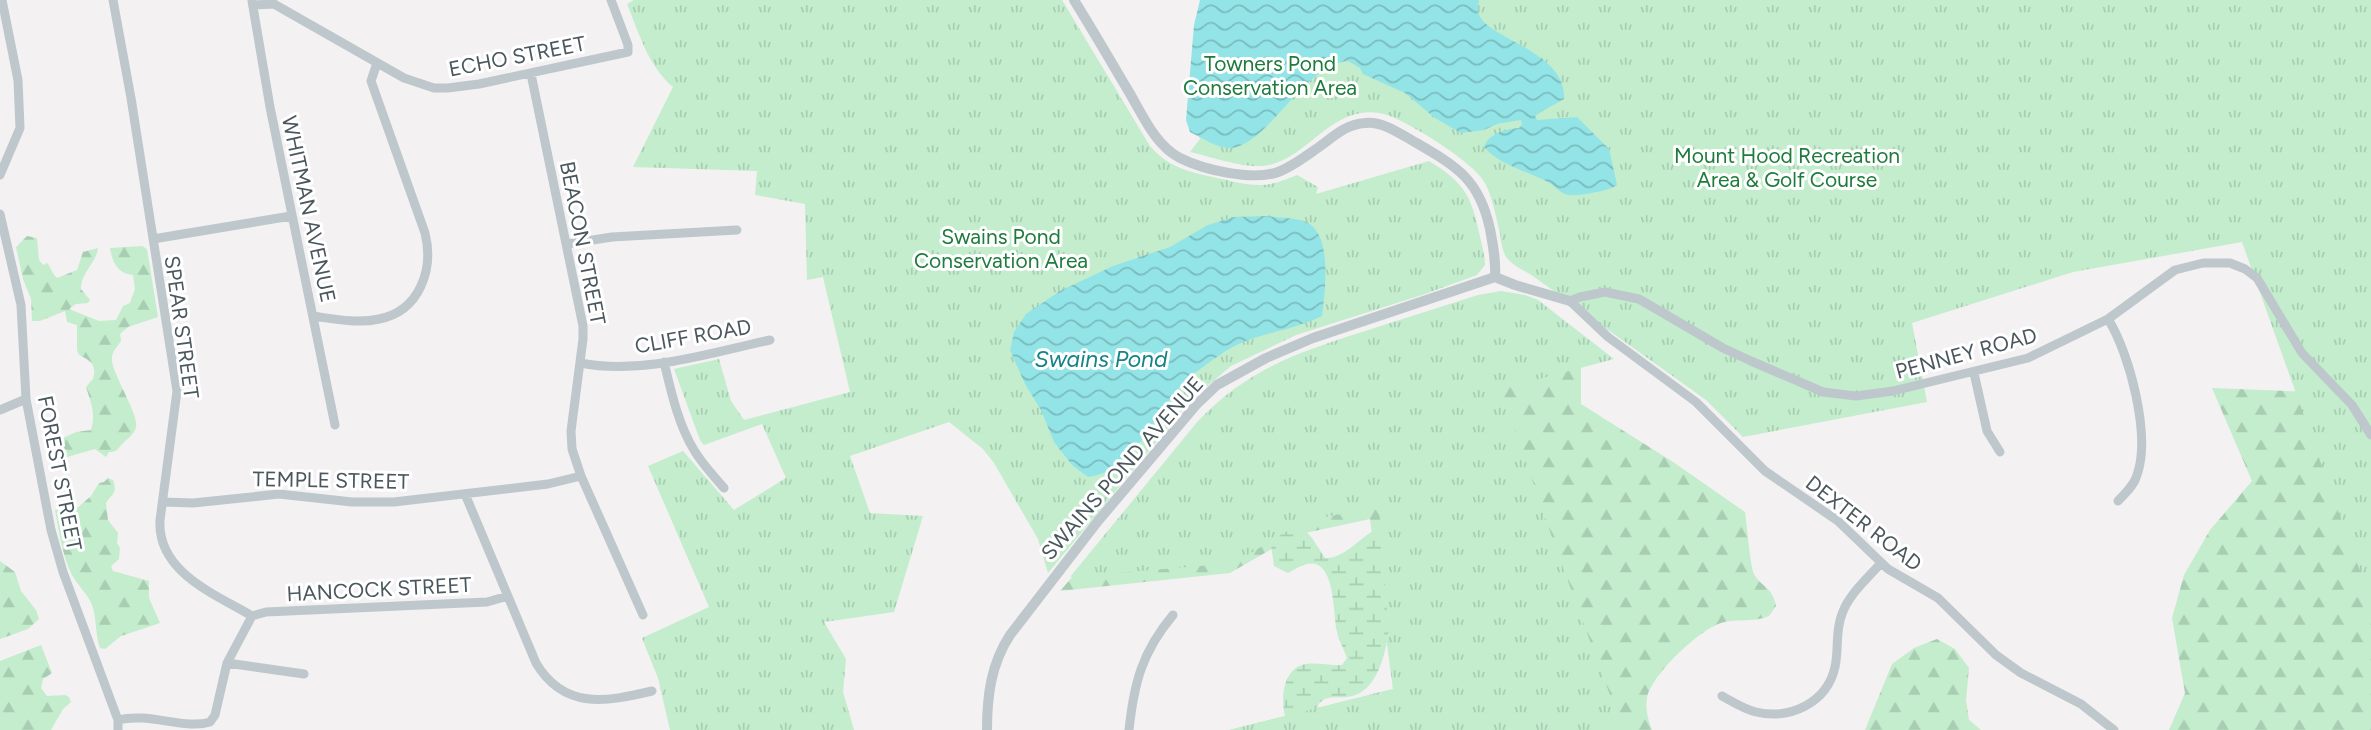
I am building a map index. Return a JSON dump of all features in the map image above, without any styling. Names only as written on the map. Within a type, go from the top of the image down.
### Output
[{"type":"street","points":[[0,175],[20,128],[18,80],[2,0]]},
{"type":"street","name":"SPEAR STREET","points":[[113,0],[177,391],[161,535],[177,568],[252,616]]},
{"type":"street","name":"ECHO STREET","points":[[253,2],[277,5],[417,83],[453,88],[628,52],[628,45],[611,0]]},
{"type":"street","points":[[1074,0],[1147,123],[1172,154],[1188,162],[1217,170],[1265,175],[1286,169],[1349,126],[1365,122],[1383,125],[1447,160],[1478,191],[1489,225],[1495,276],[1515,285],[1570,301]]},
{"type":"street","name":"WHITMAN AVENUE","points":[[253,2],[291,216],[335,425]]},
{"type":"street","points":[[313,316],[366,321],[388,317],[411,302],[421,287],[428,267],[429,251],[425,233],[372,82],[377,63]]},
{"type":"street","name":"BEACON STREET","points":[[531,74],[583,326],[571,431],[572,449],[581,477],[643,615]]},
{"type":"street","name":"FOREST STREET","points":[[0,215],[20,305],[26,399],[56,552],[118,725]]},
{"type":"street","points":[[153,239],[291,216]]},
{"type":"street","points":[[567,244],[612,237],[737,230]]},
{"type":"street","name":"PENNEY ROAD","points":[[1570,301],[1605,292],[1639,299],[1723,348],[1830,394],[1874,395],[1974,373],[2037,355],[2108,319],[2175,270],[2221,262],[2238,266],[2257,278],[2302,353],[2352,405],[2371,435]]},
{"type":"street","name":"SWAINS POND AVENUE","points":[[987,730],[991,678],[1000,651],[1010,635],[1098,521],[1196,405],[1217,385],[1266,358],[1313,338],[1495,276]]},
{"type":"street","name":"DEXTER ROAD","points":[[1570,301],[1608,337],[1702,407],[1759,465],[1838,521],[1881,563],[1938,598],[1976,638],[2006,663],[2081,704],[2115,730]]},
{"type":"street","points":[[2108,319],[2128,362],[2143,441],[2137,475],[2118,501]]},
{"type":"street","name":"CLIFF ROAD","points":[[580,363],[619,366],[664,362],[770,340]]},
{"type":"street","points":[[664,362],[673,397],[691,445],[724,488]]},
{"type":"street","points":[[1974,373],[1987,431],[2000,452]]},
{"type":"street","points":[[0,410],[26,399]]},
{"type":"street","name":"TEMPLE STREET","points":[[163,502],[193,503],[279,494],[352,502],[394,502],[548,484],[581,477]]},
{"type":"street","points":[[465,494],[537,663],[557,689],[598,700],[623,698],[652,691]]},
{"type":"street","points":[[1722,696],[1745,708],[1774,714],[1800,709],[1818,698],[1825,691],[1835,669],[1838,624],[1847,601],[1881,563]]},
{"type":"street","name":"HANCOCK STREET","points":[[252,616],[266,612],[487,602],[508,596]]},
{"type":"street","points":[[1129,730],[1135,684],[1146,653],[1172,615]]},
{"type":"street","points":[[118,725],[134,717],[209,723],[215,715],[227,663],[252,616]]},
{"type":"street","points":[[227,663],[304,674]]},
{"type":"green space","name":"Swains Pond Conservation Area","points":[[634,0],[1062,0],[1150,146],[1165,160],[1192,172],[1250,184],[1270,184],[1297,175],[1318,187],[1316,194],[1429,161],[1450,175],[1468,198],[1476,219],[1485,265],[1477,275],[1296,335],[1231,366],[1191,400],[1048,573],[1038,539],[994,463],[983,449],[949,422],[850,456],[870,513],[923,516],[894,612],[824,622],[846,659],[843,692],[854,730],[670,730],[658,678],[642,638],[709,607],[648,466],[683,451],[734,510],[786,478],[762,424],[704,445],[674,369],[719,359],[731,401],[744,420],[850,392],[823,277],[807,280],[805,204],[755,195],[757,171],[633,167],[673,87],[664,79],[645,48],[627,4]]},
{"type":"green space","name":"Mount Hood Recreation Area & Golf Course","points":[[1207,0],[2371,0],[2371,598],[2242,242],[2073,272],[1912,323],[1927,402],[1743,437],[1706,400],[1510,261],[1503,250],[1494,208],[1485,183],[1468,164],[1408,124],[1384,114],[1366,112],[1350,116],[1336,122],[1298,152],[1269,165],[1241,164],[1190,152],[1200,139],[1191,120]]},
{"type":"green space","points":[[27,236],[37,238],[39,260],[43,265],[47,263],[57,278],[77,270],[83,252],[98,248],[81,289],[90,300],[69,309],[99,321],[116,320],[123,306],[130,303],[135,289],[133,275],[123,272],[117,266],[110,248],[142,246],[147,249],[158,317],[128,327],[120,334],[121,341],[113,353],[112,361],[134,414],[136,427],[118,449],[109,452],[106,457],[95,449],[60,459],[52,457],[59,440],[76,432],[91,430],[93,413],[86,387],[93,379],[94,370],[90,361],[79,355],[77,325],[67,322],[65,311],[40,321],[32,321],[31,299],[23,279],[16,247]]},
{"type":"green space","points":[[1501,291],[1538,300],[1614,359],[1501,389],[1610,695],[1615,730],[1229,730],[1393,689],[1379,507],[1304,521],[1234,563],[1070,577],[1198,421],[1255,375],[1317,347],[1478,295]]},
{"type":"green space","points":[[1581,364],[1581,404],[1673,462],[1745,512],[1754,574],[1772,595],[1776,606],[1769,616],[1764,618],[1721,623],[1712,627],[1677,654],[1650,688],[1646,707],[1652,730],[1229,730],[1393,689],[1370,519],[1296,535],[1230,573],[1060,591],[1152,486]]},
{"type":"green space","points":[[2212,388],[2313,392],[2371,463],[2371,730],[2169,730],[2185,693],[2172,618],[2184,575],[2210,530],[2252,481]]},
{"type":"green space","points":[[108,478],[113,480],[115,488],[106,503],[108,520],[118,533],[117,543],[120,548],[119,559],[111,566],[113,571],[149,581],[149,598],[160,623],[121,636],[105,649],[100,648],[98,643],[92,605],[68,566],[55,510],[75,510],[91,496],[99,483]]},
{"type":"green space","points":[[1295,520],[1312,538],[1325,558],[1339,555],[1375,530],[1391,524],[1392,590],[1387,642],[1381,665],[1371,683],[1358,694],[1326,698],[1317,706],[1314,715],[1285,716],[1284,687],[1295,669],[1312,663],[1342,665],[1347,658],[1338,635],[1330,585],[1324,570],[1318,565],[1310,564],[1288,573],[1274,566],[1268,524]]},
{"type":"green space","points":[[0,561],[15,572],[21,591],[36,610],[39,619],[28,629],[0,639]]},
{"type":"green space","points":[[1937,639],[1955,649],[1969,668],[1966,700],[1969,720],[1981,730],[1865,730],[1892,664],[1914,648]]},
{"type":"green space","points":[[41,645],[52,673],[43,679],[41,688],[47,696],[65,695],[71,702],[63,709],[51,730],[0,730],[0,661]]},
{"type":"water","name":"Towners Pond Conservation Area","points":[[1200,0],[1479,0],[1478,10],[1483,21],[1539,57],[1552,68],[1561,82],[1564,99],[1535,116],[1537,120],[1577,117],[1609,149],[1617,185],[1587,194],[1563,193],[1546,181],[1505,163],[1484,147],[1489,139],[1498,133],[1519,128],[1521,120],[1461,133],[1435,118],[1405,93],[1363,74],[1360,68],[1348,61],[1332,65],[1316,75],[1258,135],[1244,144],[1230,148],[1215,145],[1190,132],[1186,120],[1194,25]]},
{"type":"water","name":"Swains Pond","points":[[1267,216],[1306,222],[1315,229],[1320,238],[1325,264],[1322,316],[1241,343],[1218,356],[1182,385],[1122,462],[1107,472],[1088,477],[1072,465],[1054,442],[1010,350],[1014,332],[1026,314],[1060,291],[1113,266],[1170,247],[1208,225],[1234,217]]}]
